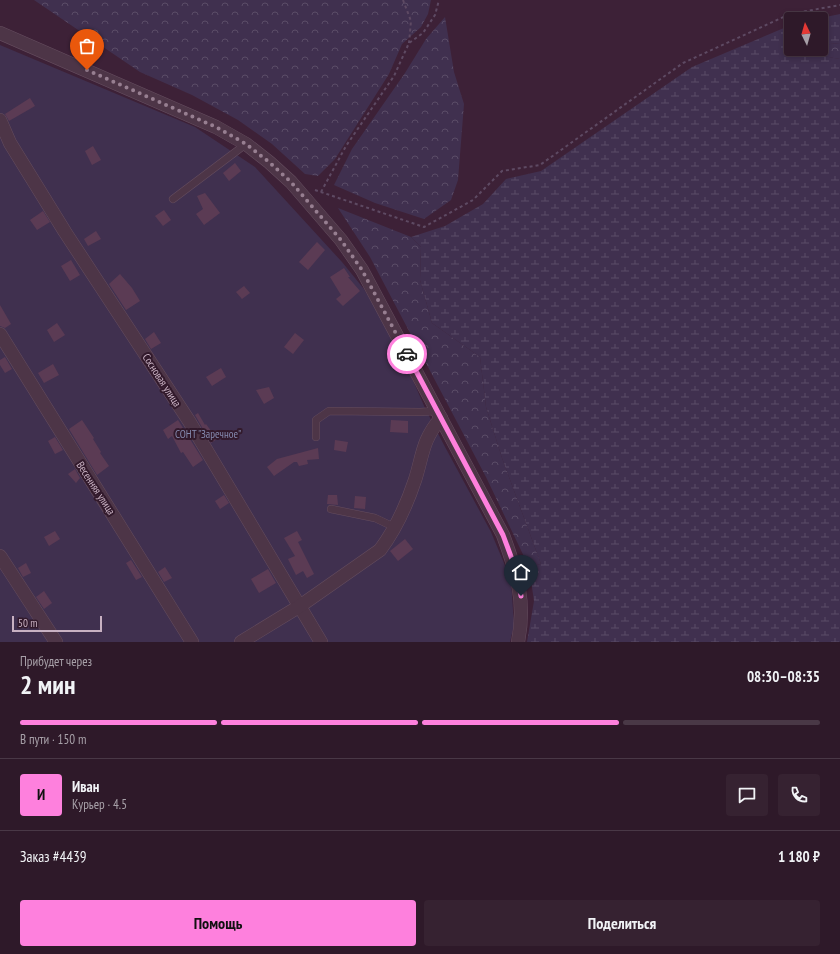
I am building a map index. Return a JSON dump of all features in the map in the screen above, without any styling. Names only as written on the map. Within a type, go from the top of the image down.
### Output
[{"type":"street","points":[[0,33],[216,127],[246,144],[291,182],[341,240],[362,270],[503,535],[516,570],[521,596],[522,622],[518,642]]},
{"type":"street","name":"Сосновая улица","points":[[0,120],[10,142],[65,232],[189,421],[321,642]]},
{"type":"street","name":"Весенняя улица","points":[[0,334],[192,642]]},
{"type":"street","points":[[241,642],[300,606],[380,550],[389,539],[414,480],[426,440],[439,414]]},
{"type":"street","points":[[0,556],[56,642]]},
{"type":"lane","points":[[173,199],[246,144]]},
{"type":"lane","points":[[316,437],[316,420],[329,411],[420,412],[439,414]]},
{"type":"lane","points":[[331,509],[375,518],[394,527]]},
{"type":"path","points":[[321,192],[346,146],[394,76],[409,43],[411,21],[403,0]]},
{"type":"path","points":[[409,43],[423,33],[435,16],[439,0]]},
{"type":"path","points":[[309,188],[424,227],[473,200],[502,171],[540,165],[683,63],[790,14],[840,5]]},
{"type":"green space","points":[[34,0],[431,0],[428,14],[421,27],[402,44],[389,74],[335,159],[318,176],[305,174],[272,144],[238,120],[192,95],[140,72]]},
{"type":"green space","points":[[840,14],[840,43],[828,44],[828,16]]},
{"type":"green space","points":[[445,17],[454,72],[464,104],[458,180],[451,200],[424,219],[375,203],[334,185],[352,149],[405,73],[426,39]]},
{"type":"green space","points":[[784,28],[784,56],[823,56],[840,59],[840,642],[527,642],[534,601],[529,567],[541,564],[502,458],[486,407],[480,357],[432,323],[420,280],[421,247],[411,237],[445,226],[483,204],[506,179],[541,171],[692,67]]},
{"type":"green space","points":[[840,43],[840,59],[822,56],[828,56],[828,44]]},
{"type":"green space","name":"СОНТ \"Заречное\"","points":[[0,45],[195,127],[255,167],[342,262],[364,289],[379,314],[405,362],[425,408],[444,445],[491,532],[511,580],[514,625],[510,642],[0,642]]},
{"type":"green space","points":[[338,208],[411,237],[421,247],[420,280],[432,323],[480,357],[486,407],[502,458],[541,564],[529,567],[486,477],[370,257]]},
{"type":"building","points":[[30,98],[35,106],[9,121],[5,114]]},
{"type":"building","points":[[93,146],[101,160],[92,165],[85,151]]},
{"type":"building","points":[[235,163],[241,171],[229,181],[223,173]]},
{"type":"building","points":[[205,193],[220,213],[204,225],[196,214],[203,209],[197,196]]},
{"type":"building","points":[[164,210],[171,220],[163,226],[155,216]]},
{"type":"building","points":[[43,211],[50,222],[37,230],[30,220]]},
{"type":"building","points":[[96,231],[101,239],[88,246],[84,239]]},
{"type":"building","points":[[317,242],[325,250],[308,270],[299,262]]},
{"type":"building","points":[[71,260],[80,275],[70,281],[61,266]]},
{"type":"building","points":[[344,268],[350,277],[348,277],[360,291],[343,306],[336,299],[341,295],[330,277]]},
{"type":"building","points":[[120,274],[132,288],[140,301],[126,310],[109,284]]},
{"type":"building","points":[[244,286],[250,293],[242,299],[236,292]]},
{"type":"building","points":[[0,305],[11,324],[5,328],[0,326]]},
{"type":"building","points":[[57,323],[65,335],[54,342],[47,330]]},
{"type":"building","points":[[154,332],[161,343],[151,349],[145,339]]},
{"type":"building","points":[[295,333],[304,340],[293,354],[284,347]]},
{"type":"building","points":[[5,357],[12,369],[5,373],[0,365],[0,360]]},
{"type":"building","points":[[53,364],[59,375],[44,383],[38,373]]},
{"type":"building","points":[[221,368],[226,377],[212,386],[206,377]]},
{"type":"building","points":[[269,387],[274,398],[264,404],[256,390]]},
{"type":"building","points":[[198,413],[205,425],[206,424],[217,439],[211,443],[195,415]]},
{"type":"building","points":[[82,420],[94,438],[93,439],[101,452],[100,453],[109,466],[97,475],[69,429]]},
{"type":"building","points":[[178,420],[203,460],[193,467],[183,452],[181,453],[172,436],[168,439],[163,430]]},
{"type":"building","points":[[391,420],[408,421],[408,433],[390,432]]},
{"type":"building","points":[[55,437],[63,450],[55,454],[48,441]]},
{"type":"building","points":[[335,440],[348,442],[346,452],[334,450]]},
{"type":"building","points":[[318,448],[319,459],[307,460],[308,464],[299,466],[297,462],[294,462],[274,476],[267,467],[277,459]]},
{"type":"building","points":[[75,469],[80,478],[76,483],[68,474]]},
{"type":"building","points":[[224,495],[229,503],[220,509],[215,501]]},
{"type":"building","points":[[328,495],[337,495],[338,505],[327,504]]},
{"type":"building","points":[[355,496],[366,497],[365,509],[354,508]]},
{"type":"building","points":[[55,531],[60,539],[49,546],[44,537]]},
{"type":"building","points":[[297,531],[302,540],[298,542],[314,574],[307,578],[303,571],[296,575],[288,559],[295,556],[284,538]]},
{"type":"building","points":[[405,539],[413,549],[398,561],[390,551]]},
{"type":"building","points":[[131,560],[142,577],[136,580],[126,563]]},
{"type":"building","points":[[26,563],[31,573],[23,577],[18,568]]},
{"type":"building","points":[[165,567],[172,578],[164,582],[158,572]]},
{"type":"building","points":[[268,569],[276,583],[259,593],[251,579]]},
{"type":"building","points":[[44,591],[52,603],[44,609],[36,597]]},
{"type":"way so far","points":[[87,70],[216,127],[246,144],[269,162],[291,182],[324,218],[341,240],[362,270],[407,354]]},
{"type":"route","points":[[407,354],[503,535],[516,570],[521,596]]}]
